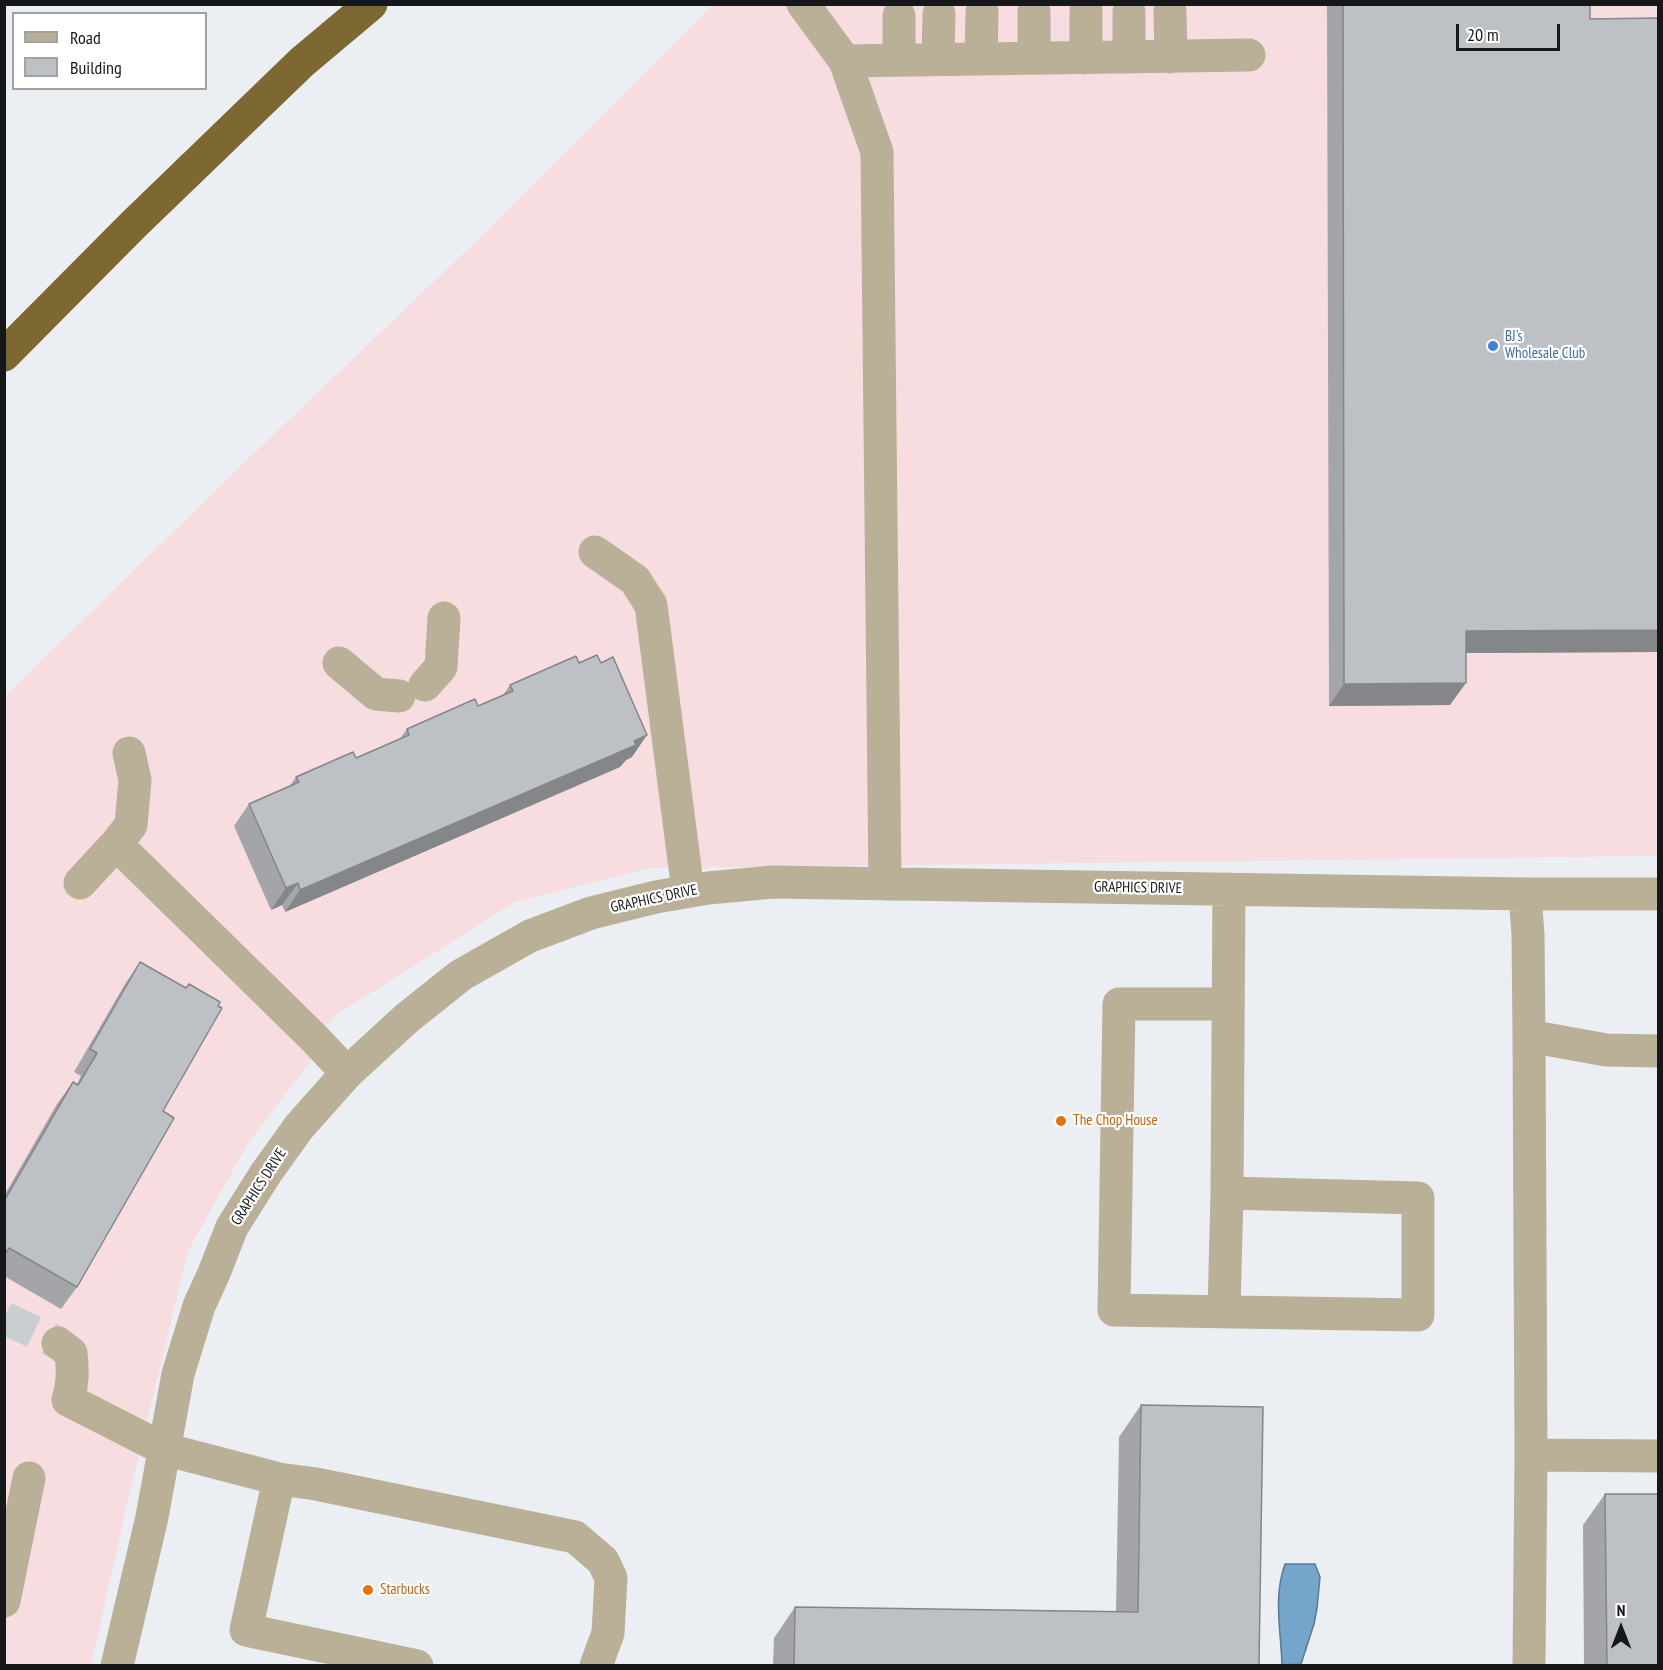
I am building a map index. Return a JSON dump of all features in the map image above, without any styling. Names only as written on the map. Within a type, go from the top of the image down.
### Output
[{"type":"highway","points":[[4,355],[133,225],[294,70],[371,4]]},
{"type":"street","points":[[803,4],[845,61],[877,152],[885,884]]},
{"type":"street","points":[[1086,10],[1086,58]]},
{"type":"street","points":[[1170,11],[1171,57]]},
{"type":"street","points":[[981,59],[982,12]]},
{"type":"street","points":[[1034,12],[1035,58]]},
{"type":"street","points":[[1129,12],[1129,57]]},
{"type":"street","points":[[938,60],[939,14]]},
{"type":"street","points":[[899,16],[899,60]]},
{"type":"street","points":[[845,61],[1249,56]]},
{"type":"street","points":[[595,552],[635,580],[651,605],[688,891]]},
{"type":"street","points":[[339,663],[376,694],[412,690],[441,667],[444,618]]},
{"type":"street","points":[[80,883],[131,825],[135,780],[129,753]]},
{"type":"street","points":[[116,844],[347,1073]]},
{"type":"street","name":"GRAPHICS DRIVE","points":[[117,1665],[152,1517],[178,1374],[199,1306],[232,1227],[299,1126],[347,1073],[407,1018],[461,975],[530,936],[591,913],[656,897],[708,888],[773,882],[1525,894],[1659,894]]},
{"type":"street","points":[[1224,1311],[1229,889]]},
{"type":"street","points":[[1525,894],[1528,935],[1531,1455],[1528,1665]]},
{"type":"street","points":[[1227,1005],[1119,1004],[1114,1310],[1418,1314],[1418,1198],[1227,1193]]},
{"type":"street","points":[[1529,1036],[1606,1050],[1659,1051]]},
{"type":"street","points":[[58,1343],[70,1353],[72,1362],[72,1386],[68,1400],[164,1449],[279,1479],[316,1484],[575,1538],[603,1561],[611,1578],[608,1633],[596,1665]]},
{"type":"street","points":[[1531,1455],[1659,1456]]},
{"type":"street","points":[[4,1600],[29,1478]]},
{"type":"street","points":[[279,1479],[246,1630],[417,1665]]},
{"type":"shaded area","points":[[712,5],[1658,5],[1658,856],[650,868],[515,902],[336,1015],[314,1038],[318,1051],[247,1145],[188,1251],[91,1665],[5,1666],[5,696],[250,457],[487,231]]},
{"type":"water","points":[[1285,1564],[1315,1564],[1320,1577],[1314,1624],[1301,1664],[1282,1665],[1279,1589]]},
{"type":"building","name":"BJ's Wholesale Club","points":[[1343,4],[1590,4],[1590,19],[1659,18],[1659,630],[1466,631],[1466,683],[1344,684]]},
{"type":"building","points":[[597,655],[601,663],[613,657],[647,735],[634,741],[636,745],[300,890],[298,883],[286,888],[249,804],[299,782],[296,777],[353,752],[356,758],[409,735],[407,729],[475,699],[478,706],[513,691],[510,685],[576,656],[579,663]]},
{"type":"building","points":[[140,962],[186,988],[189,984],[220,1002],[218,1006],[222,1008],[163,1111],[174,1118],[77,1287],[9,1248],[4,1256],[4,1201],[73,1082],[78,1085],[97,1053],[90,1049]]},
{"type":"building","points":[[1141,1405],[1263,1407],[1259,1665],[794,1665],[795,1607],[1138,1612]]},
{"type":"building","points":[[1605,1494],[1659,1494],[1659,1665],[1607,1665]]},
{"type":"tunnel","points":[[4,1318],[58,1343]]},
{"type":"place","name":"BJ's Wholesale Club","points":[[1493,346]]},
{"type":"place","name":"The Chop House","points":[[1061,1121]]},
{"type":"place","name":"Starbucks","points":[[368,1590]]}]
